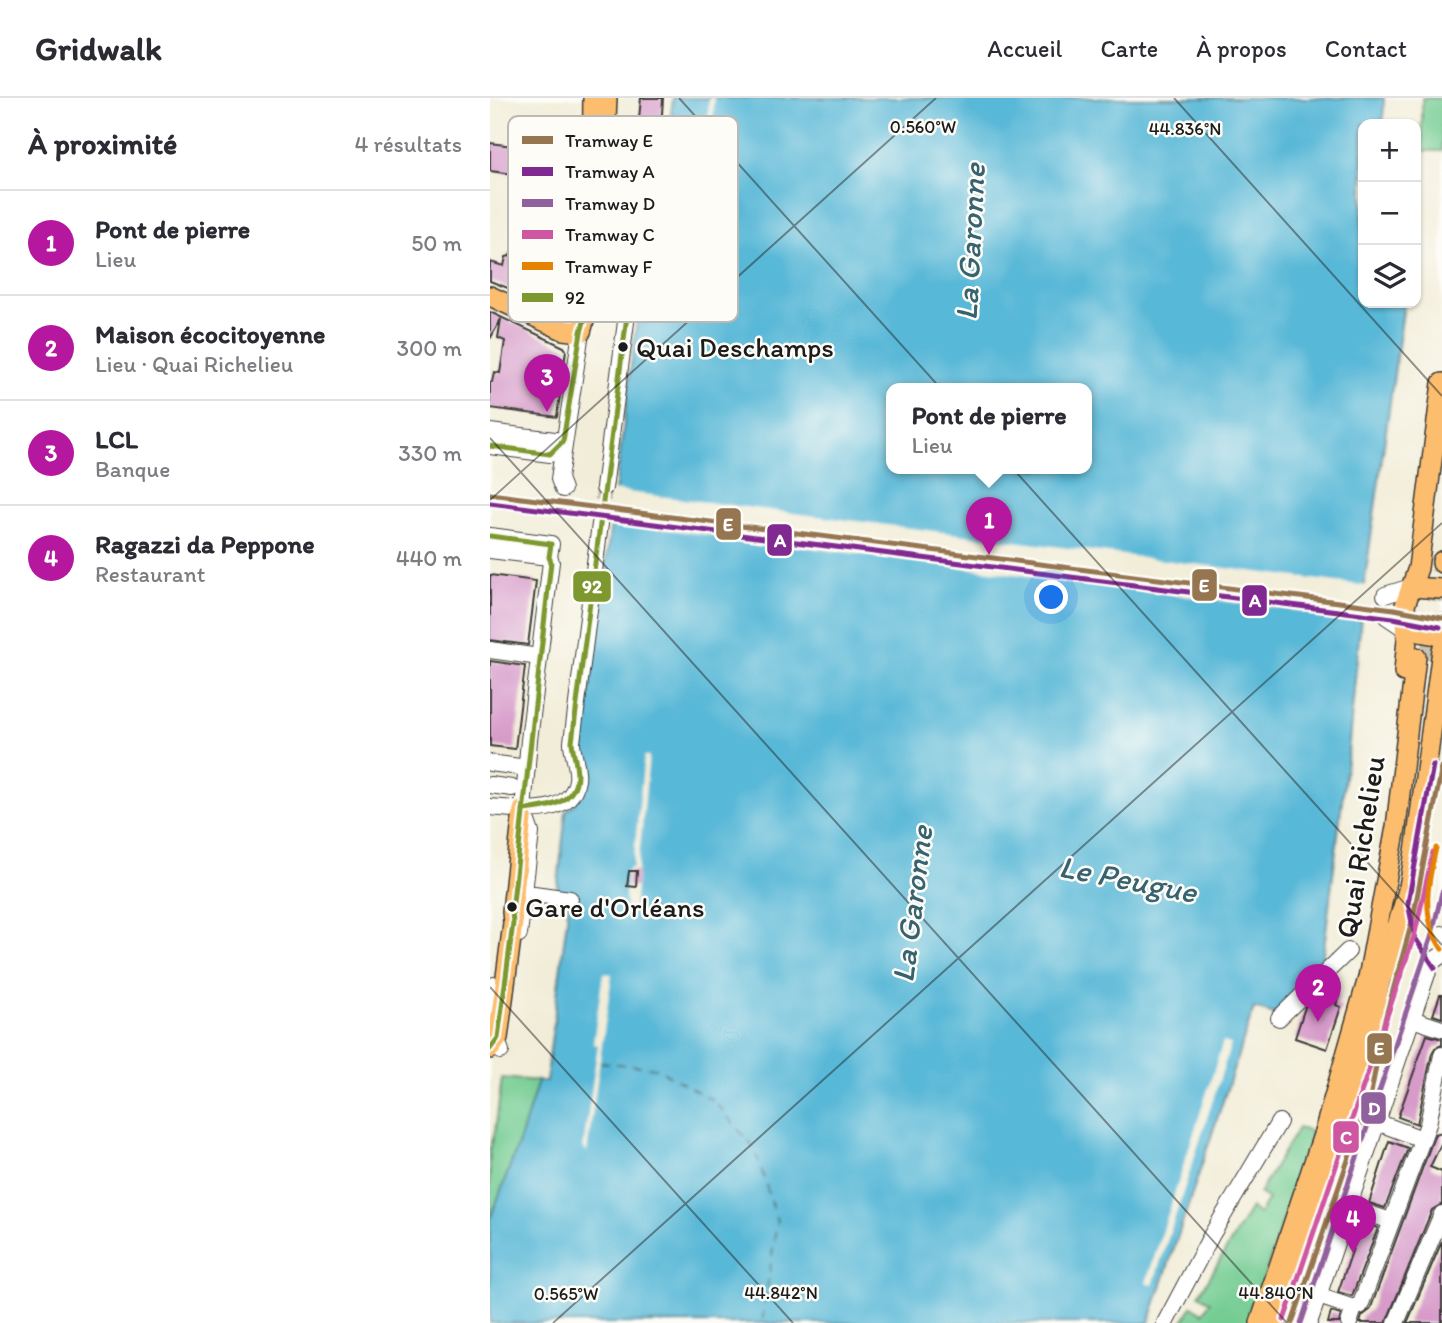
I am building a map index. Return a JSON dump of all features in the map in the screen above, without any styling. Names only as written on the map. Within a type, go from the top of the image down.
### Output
[{"type":"main road","points":[[593,98],[593,116]]},
{"type":"main road","points":[[605,116],[607,98]]},
{"type":"main road","points":[[490,296],[508,304]]},
{"type":"main road","points":[[547,322],[563,330],[581,332],[584,322]]},
{"type":"main road","points":[[1375,979],[1374,897],[1407,648],[1404,611],[1418,568],[1442,383]]},
{"type":"main road","points":[[1438,562],[1442,461]]},
{"type":"main road","points":[[1411,587],[1442,589]]},
{"type":"main road","points":[[1407,630],[1442,636]]},
{"type":"main road","points":[[1375,979],[1409,887],[1415,856],[1429,655]]},
{"type":"main road","name":"Quai Richelieu","points":[[1260,1323],[1375,979],[1396,827],[1429,655]]},
{"type":"main road","points":[[490,1008],[512,831],[523,810]]},
{"type":"main road","points":[[496,1045],[513,923],[523,810]]},
{"type":"main road","name":"Quai Richelieu","points":[[1277,1323],[1334,1103]]},
{"type":"street","points":[[563,489],[559,479],[563,442],[581,332],[574,322]]},
{"type":"street","points":[[604,488],[626,322]]},
{"type":"street","points":[[490,432],[563,442]]},
{"type":"street","points":[[490,446],[550,454],[563,442]]},
{"type":"street","points":[[490,807],[523,810],[554,806],[568,797],[575,787],[577,774],[572,742],[600,524]]},
{"type":"street","points":[[490,536],[551,544],[523,810],[531,833],[509,1016],[496,1045]]},
{"type":"street","points":[[490,550],[549,557]]},
{"type":"street","points":[[1385,595],[1411,587]]},
{"type":"street","points":[[1386,616],[1407,630]]},
{"type":"street","points":[[490,650],[539,657]]},
{"type":"street","points":[[490,763],[527,768]]},
{"type":"street","points":[[490,785],[512,788]]},
{"type":"street","points":[[524,895],[570,898]]},
{"type":"street","points":[[1442,934],[1442,940]]},
{"type":"street","points":[[1279,1018],[1348,951]]},
{"type":"street","points":[[1309,1323],[1427,974],[1434,960],[1442,955]]},
{"type":"street","points":[[494,985],[493,1029],[496,1045]]},
{"type":"street","points":[[1412,1019],[1442,1029]]},
{"type":"street","points":[[1318,1296],[1352,1316],[1360,1306],[1391,1221],[1431,1131],[1442,1055]]},
{"type":"street","points":[[1334,1103],[1378,1122],[1431,1131]]},
{"type":"street","points":[[1165,1323],[1211,1236],[1279,1122]]},
{"type":"street","points":[[1349,1207],[1391,1221]]},
{"type":"street","points":[[1396,1323],[1440,1222]]},
{"type":"green space","points":[[1422,98],[1442,98],[1442,151],[1422,151]]},
{"type":"green space","points":[[502,1078],[538,1081],[520,1140],[490,1220],[490,1150]]},
{"type":"green space","points":[[1298,1128],[1312,1132],[1249,1323],[1182,1323],[1192,1306],[1203,1313],[1210,1302],[1199,1295],[1251,1208],[1259,1214],[1268,1199],[1259,1193]]},
{"type":"green space","points":[[1350,1145],[1360,1148],[1302,1319],[1293,1316]]},
{"type":"water","points":[[673,98],[1384,98],[1383,119],[1358,119],[1358,308],[1403,308],[1364,586],[1348,753],[1324,948],[1320,965],[1275,1014],[1254,1008],[1149,1323],[490,1323],[490,1220],[520,1140],[538,1081],[546,1081],[570,895],[557,893],[566,811],[583,794],[588,780],[583,742],[637,322],[738,322],[738,116],[671,116]]},
{"type":"pier","points":[[709,98],[714,98],[713,116],[708,116]]},
{"type":"pier","points":[[611,490],[1368,586],[1364,619],[608,522]]},
{"type":"pier","points":[[644,756],[649,756],[634,908],[631,913],[626,912],[625,889],[627,870],[633,867]]},
{"type":"pier","points":[[603,973],[612,974],[587,1152],[583,1148],[598,1045],[593,1044]]},
{"type":"pier","points":[[1223,1042],[1231,1044],[1153,1285],[1146,1283]]},
{"type":"building","points":[[641,98],[663,98],[662,116],[639,116]]},
{"type":"building","points":[[490,143],[508,145],[508,173],[490,171]]},
{"type":"building","points":[[506,257],[508,288],[490,281],[490,262],[504,266]]},
{"type":"building","points":[[490,312],[564,347],[566,350],[557,417],[490,408],[490,382],[494,372],[500,373],[505,341],[498,338],[501,319],[490,339]]},
{"type":"building","points":[[490,575],[536,581],[528,645],[490,640]]},
{"type":"building","points":[[490,661],[525,666],[515,749],[490,746]]},
{"type":"building","points":[[629,871],[637,871],[636,887],[627,886]]},
{"type":"building","points":[[1324,989],[1339,994],[1336,1005],[1341,1007],[1327,1049],[1295,1038],[1305,1007]]},
{"type":"building","points":[[1442,995],[1442,1018],[1433,1015]]},
{"type":"building","points":[[1427,1035],[1442,1039],[1442,1045],[1432,1053],[1417,1124],[1398,1117]]},
{"type":"building","points":[[1442,1132],[1442,1142],[1430,1167],[1442,1172],[1442,1204],[1432,1210],[1386,1323],[1360,1323],[1362,1316],[1370,1310],[1435,1134]]},
{"type":"building","points":[[1389,1141],[1408,1148],[1385,1208],[1369,1203]]},
{"type":"building","points":[[1362,1222],[1378,1228],[1352,1296],[1338,1292]]},
{"type":"building","points":[[1442,1241],[1442,1323],[1407,1323]]},
{"type":"building","points":[[1331,1312],[1341,1315],[1339,1323],[1328,1323]]},
{"type":"ferry route","points":[[600,1062],[656,1068],[714,1101],[755,1149],[777,1221],[762,1323]]},
{"type":"tunnel","points":[[600,524],[604,488]]},
{"type":"tunnel","points":[[1429,659],[1442,563]]},
{"type":"tram line","name":"E","points":[[490,494],[1394,609],[1442,618]]},
{"type":"tram line","name":"A","points":[[490,503],[1393,618],[1440,627]]},
{"type":"tram line","name":"A","points":[[1433,765],[1408,903],[1415,938],[1435,968]]},
{"type":"tram line","name":"E","points":[[1292,1323],[1371,1093],[1384,1023],[1413,918],[1442,767]]},
{"type":"tram line","name":"F","points":[[1436,848],[1430,874],[1428,912],[1435,937],[1442,949]]},
{"type":"tram line","name":"C","points":[[1284,1320],[1415,933],[1433,852]]},
{"type":"tram line","name":"D","points":[[1301,1323],[1431,938],[1442,892]]},
{"type":"transit line","name":"92","points":[[490,446],[550,454],[563,441],[584,322]]},
{"type":"transit line","name":"92","points":[[523,810],[558,803],[566,798],[575,785],[577,771],[572,742],[626,322]]},
{"type":"transit line","name":"92","points":[[490,536],[551,544],[512,911],[513,923],[498,1038],[490,1049]]},
{"type":"place","name":"Quai Deschamps","points":[[623,347]]},
{"type":"place","name":"LCL","points":[[547,412]]},
{"type":"place","name":"Pont de pierre","points":[[989,555]]},
{"type":"place","name":"Gare d'Orléans","points":[[512,907]]},
{"type":"place","name":"Maison écocitoyenne","points":[[1318,1022]]},
{"type":"place","name":"Ragazzi da Peppone","points":[[1353,1253]]},
{"type":"water label","name":"La Garonne","points":[[970,242]]},
{"type":"water label","name":"Le Peugue","points":[[1128,879]]},
{"type":"water label","name":"La Garonne","points":[[912,904]]}]
